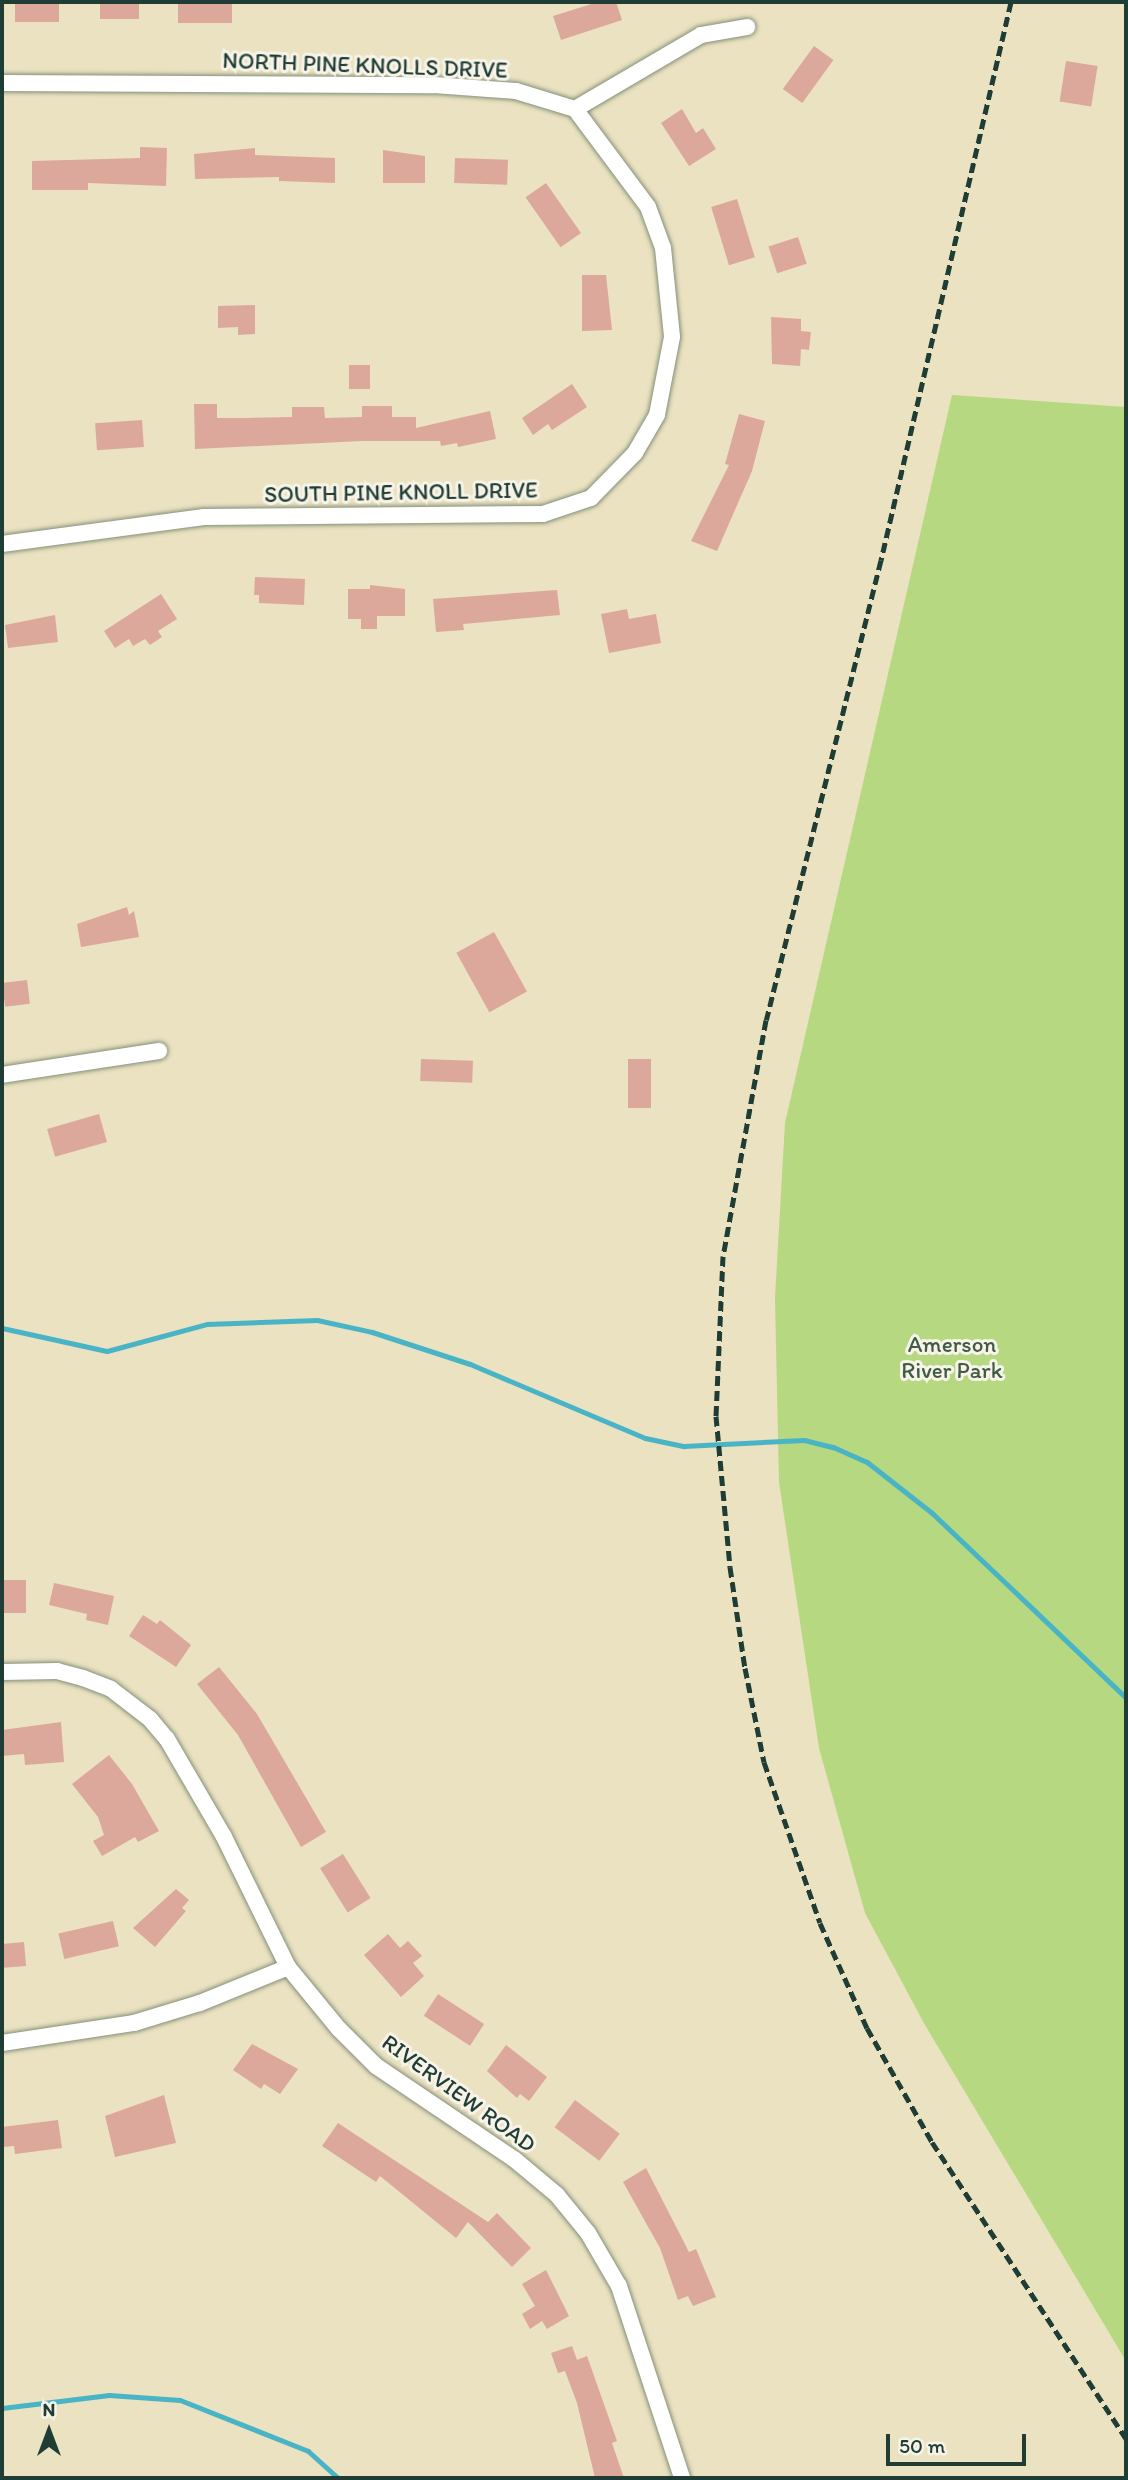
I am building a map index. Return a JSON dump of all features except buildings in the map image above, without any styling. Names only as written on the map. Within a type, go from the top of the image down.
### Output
[{"type":"street","points":[[575,109],[701,35],[747,27]]},
{"type":"street","name":"NORTH PINE KNOLLS DRIVE","points":[[2,83],[434,85],[516,91],[575,109]]},
{"type":"street","name":"SOUTH PINE KNOLL DRIVE","points":[[2,544],[204,517],[543,514],[591,498],[635,453],[657,415],[669,366],[671,292],[657,232],[648,207],[617,160],[575,109]]},
{"type":"street","points":[[2,1075],[159,1051]]},
{"type":"street","name":"RIVERVIEW ROAD","points":[[2,1672],[57,1671],[83,1678],[111,1689],[150,1719],[224,1837],[288,1967],[376,2066],[514,2159],[557,2195],[588,2233],[619,2286],[682,2478]]},
{"type":"street","points":[[2,2043],[134,2023],[200,2003],[288,1967]]},
{"type":"green space","name":"Amerson River Park","points":[[952,395],[1126,407],[1126,2361],[925,2025],[865,1913],[819,1748],[779,1482],[775,1298],[785,1123]]},
{"type":"waterway","points":[[2,1328],[107,1351],[207,1324],[317,1320],[372,1332],[470,1364],[645,1438],[684,1446],[804,1440],[833,1447],[867,1462],[932,1513],[1126,1698]]},
{"type":"waterway","points":[[2,2408],[109,2395],[180,2400],[308,2451],[338,2478]]},
{"type":"railway","points":[[1011,2],[881,560],[766,1020],[723,1256],[716,1416],[730,1567],[745,1668],[764,1762],[820,1923],[867,2028],[932,2142],[1126,2439]]}]
